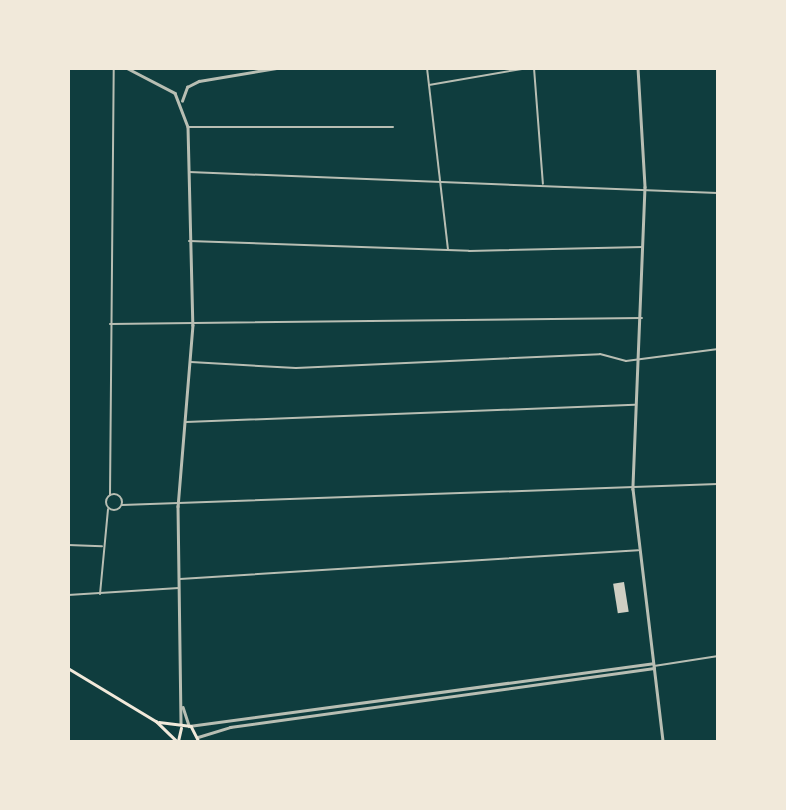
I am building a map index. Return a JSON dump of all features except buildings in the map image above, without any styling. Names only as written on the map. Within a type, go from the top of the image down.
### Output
[{"type":"main road","points":[[68,668],[156,721],[178,742]]},
{"type":"main road","points":[[156,721],[181,728],[189,726],[198,740]]},
{"type":"main road","points":[[178,742],[181,728]]},
{"type":"street","points":[[100,596],[102,546],[110,495],[114,68]]},
{"type":"street","points":[[127,68],[182,101]]},
{"type":"street","points":[[181,728],[178,506],[193,325],[188,127],[182,101],[187,88],[199,80],[276,68]]},
{"type":"street","points":[[427,68],[443,184],[448,251]]},
{"type":"street","points":[[429,85],[527,68]]},
{"type":"street","points":[[534,68],[544,185]]},
{"type":"street","points":[[638,68],[645,187],[642,318],[633,489],[638,550],[663,742]]},
{"type":"street","points":[[188,127],[393,127]]},
{"type":"street","points":[[188,172],[443,184],[645,187],[718,193]]},
{"type":"street","points":[[189,242],[448,251],[643,247]]},
{"type":"street","points":[[110,324],[642,318]]},
{"type":"street","points":[[191,362],[296,368],[600,354],[640,360],[718,349]]},
{"type":"street","points":[[185,422],[638,405]]},
{"type":"street","points":[[108,509],[121,505],[178,506],[718,484]]},
{"type":"street","points":[[110,495],[118,495],[121,505]]},
{"type":"street","points":[[68,545],[102,546]]},
{"type":"street","points":[[179,580],[638,550]]},
{"type":"street","points":[[68,595],[100,596],[179,588]]},
{"type":"street","points":[[198,740],[353,710],[718,656]]},
{"type":"street","points":[[182,704],[189,726],[480,686],[654,666]]},
{"type":"street","points":[[480,686],[481,692]]},
{"type":"street","points":[[352,704],[353,710]]}]
